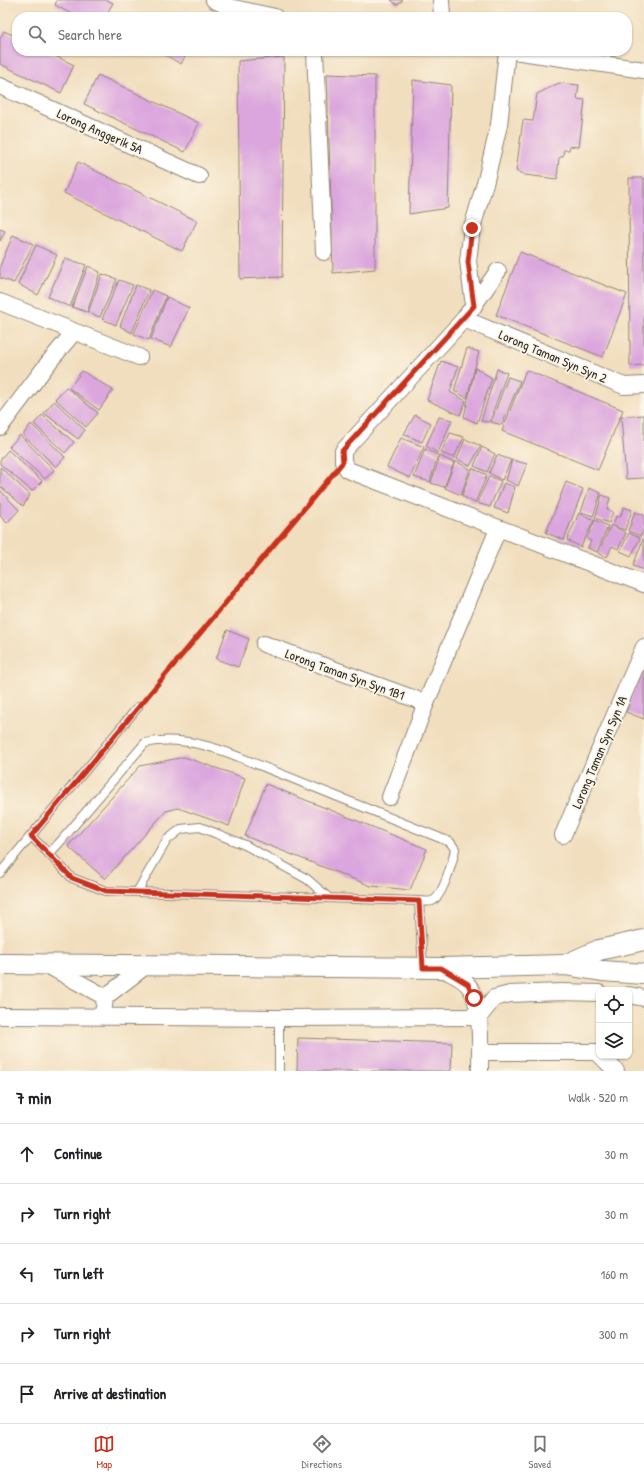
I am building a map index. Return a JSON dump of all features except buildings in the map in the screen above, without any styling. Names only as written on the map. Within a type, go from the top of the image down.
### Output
[{"type":"street","points":[[214,0],[229,7],[252,12]]},
{"type":"street","points":[[441,0],[442,12]]},
{"type":"street","points":[[315,56],[324,252]]},
{"type":"street","points":[[474,306],[468,262],[472,228],[486,180],[498,125],[506,56]]},
{"type":"street","points":[[548,56],[644,70]]},
{"type":"street","name":"Lorong Anggerik 5A","points":[[0,86],[199,176]]},
{"type":"street","points":[[498,271],[464,319],[342,451],[343,462],[348,470],[644,584]]},
{"type":"street","points":[[0,302],[139,357]]},
{"type":"street","name":"Lorong Taman Syn Syn 2","points":[[464,319],[624,386],[644,385]]},
{"type":"street","points":[[0,427],[49,362],[74,332]]},
{"type":"street","points":[[390,797],[426,703],[498,529]]},
{"type":"street","name":"Lorong Taman Syn Syn 1B1","points":[[264,644],[426,703]]},
{"type":"street","name":"Lorong Taman Syn Syn 1A","points":[[563,835],[644,647]]},
{"type":"street","points":[[565,965],[599,950],[644,940]]},
{"type":"street","points":[[0,964],[432,968],[565,965],[602,972],[644,974]]},
{"type":"street","points":[[47,964],[105,997]]},
{"type":"street","points":[[103,1016],[105,997],[147,965]]},
{"type":"street","points":[[432,968],[468,984],[474,998],[479,1017],[480,1071]]},
{"type":"street","points":[[479,1017],[494,998],[510,994],[562,992],[596,993]]},
{"type":"street","points":[[632,996],[644,998]]},
{"type":"street","points":[[0,1016],[279,1018],[479,1017]]},
{"type":"street","points":[[480,1052],[596,1052]]},
{"type":"street","points":[[604,1059],[616,1071]]},
{"type":"lane","points":[[0,873],[138,707]]},
{"type":"lane","points":[[31,836],[72,878],[106,891],[419,901],[432,900],[438,896],[453,860],[455,849],[450,842],[219,749],[199,744],[156,740],[145,743],[49,854]]},
{"type":"lane","points":[[137,892],[168,840],[181,829],[200,827],[245,845],[307,880],[329,898]]},
{"type":"lane","points":[[419,901],[432,968]]},
{"type":"lane","points":[[279,1018],[279,1071]]},
{"type":"path","points":[[138,707],[343,462]]},
{"type":"route","points":[[472,228],[468,262],[474,306],[464,319],[342,451],[343,462],[31,836],[72,878],[106,891],[419,901],[423,968],[441,968],[468,984],[474,998]]}]
